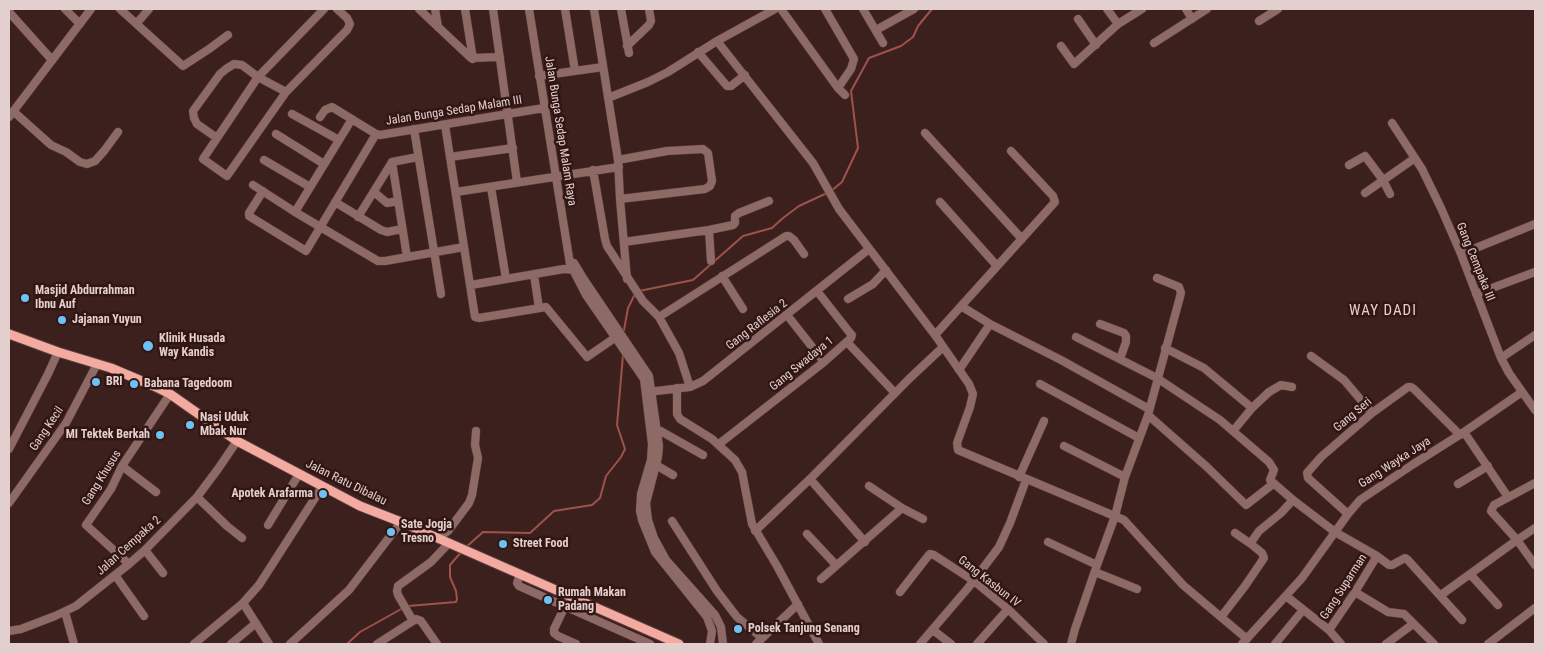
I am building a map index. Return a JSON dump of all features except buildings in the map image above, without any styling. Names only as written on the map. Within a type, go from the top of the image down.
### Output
[{"type":"main road","name":"Jalan Ratu Dibalau","points":[[9,335],[137,378],[170,394],[237,441],[360,506],[520,574],[567,601],[675,643]]},
{"type":"street","points":[[65,9],[80,24]]},
{"type":"street","points":[[91,9],[11,114],[52,145],[80,162],[87,164],[95,161],[118,132]]},
{"type":"street","points":[[120,9],[183,66],[228,35]]},
{"type":"street","points":[[136,24],[150,9]]},
{"type":"street","points":[[324,9],[258,76],[203,159],[227,176],[286,92],[350,24],[347,18],[337,9]]},
{"type":"street","points":[[419,9],[464,53],[473,58],[500,57]]},
{"type":"street","points":[[435,9],[438,28]]},
{"type":"street","points":[[466,9],[473,58]]},
{"type":"street","points":[[493,9],[518,182]]},
{"type":"street","name":"Jalan Bunga Sedap Malam Raya","points":[[529,9],[544,108],[572,265],[586,295],[618,337],[644,379],[649,392],[659,446],[646,503],[648,520],[654,538],[666,560],[715,615],[721,626],[723,644]]},
{"type":"street","points":[[565,9],[575,71]]},
{"type":"street","points":[[594,9],[618,164],[627,279]]},
{"type":"street","points":[[621,9],[628,49],[649,25],[651,21],[649,9]]},
{"type":"street","points":[[608,98],[668,72],[717,40],[775,9]]},
{"type":"street","points":[[781,9],[845,95]]},
{"type":"street","points":[[825,9],[854,59],[851,69],[838,88]]},
{"type":"street","points":[[863,9],[882,43]]},
{"type":"street","points":[[876,30],[914,9]]},
{"type":"street","points":[[1107,9],[1118,24]]},
{"type":"street","points":[[1061,46],[1074,64],[1118,24],[1142,9]]},
{"type":"street","points":[[1186,9],[1192,19]]},
{"type":"street","points":[[1154,43],[1207,9]]},
{"type":"street","points":[[1258,21],[1278,9]]},
{"type":"street","points":[[9,12],[52,60]]},
{"type":"street","points":[[1078,19],[1096,45]]},
{"type":"street","points":[[717,40],[813,163],[834,201],[935,335],[969,384],[973,394],[957,443],[960,452],[1115,516],[1129,524],[1183,584],[1221,617],[1244,641]]},
{"type":"street","points":[[698,52],[727,86],[731,86],[745,75]]},
{"type":"street","points":[[217,138],[198,124],[194,118],[193,111],[220,74],[234,64],[242,65],[286,92]]},
{"type":"street","points":[[539,76],[603,67]]},
{"type":"street","name":"Jalan Bunga Sedap Malam III","points":[[320,117],[325,110],[332,107],[376,134],[446,125],[544,108]]},
{"type":"street","points":[[292,114],[339,140]]},
{"type":"street","points":[[295,212],[352,119]]},
{"type":"street","name":"Gang Cempaka III","points":[[1392,123],[1415,158],[1431,188],[1460,254],[1501,358],[1535,410]]},
{"type":"street","points":[[446,125],[464,247],[477,318],[544,307],[548,308],[587,357],[618,337]]},
{"type":"street","points":[[414,129],[441,294]]},
{"type":"street","points":[[925,133],[1022,239]]},
{"type":"street","points":[[276,134],[324,164]]},
{"type":"street","points":[[263,191],[249,216],[304,251],[308,250],[376,134]]},
{"type":"street","points":[[450,157],[513,148]]},
{"type":"street","points":[[456,192],[491,188],[593,170],[667,152],[703,148],[708,153],[712,181],[710,186],[705,189],[620,199]]},
{"type":"street","points":[[935,335],[1056,200],[1011,151]]},
{"type":"street","points":[[1349,165],[1365,156],[1383,180],[1390,194]]},
{"type":"street","points":[[358,217],[392,162],[418,157]]},
{"type":"street","points":[[1365,193],[1415,158]]},
{"type":"street","points":[[264,160],[310,187]]},
{"type":"street","points":[[392,162],[407,257]]},
{"type":"street","points":[[593,170],[606,243],[627,279],[643,301],[658,317],[678,353],[690,387]]},
{"type":"street","points":[[253,185],[378,261],[464,247]]},
{"type":"street","points":[[491,188],[506,279]]},
{"type":"street","points":[[374,192],[387,203],[398,201]]},
{"type":"street","points":[[624,242],[733,225],[739,213],[770,201]]},
{"type":"street","points":[[335,202],[385,232],[402,229]]},
{"type":"street","points":[[940,202],[997,266]]},
{"type":"street","points":[[1460,254],[1535,224]]},
{"type":"street","points":[[709,230],[711,261]]},
{"type":"street","points":[[658,317],[786,236],[794,240],[804,254]]},
{"type":"street","name":"Gang Raflesia 2","points":[[649,392],[690,387],[703,381],[869,249]]},
{"type":"street","points":[[471,285],[534,275],[572,265]]},
{"type":"street","points":[[848,300],[873,284],[886,270]]},
{"type":"street","points":[[1476,294],[1535,272]]},
{"type":"street","points":[[534,275],[539,308]]},
{"type":"street","points":[[722,276],[743,309]]},
{"type":"street","points":[[1071,644],[1148,412],[1181,291],[1179,287],[1157,278]]},
{"type":"street","name":"Gang Swadaya 1","points":[[719,444],[824,362],[851,338],[852,335],[817,291]]},
{"type":"street","points":[[961,306],[990,324],[1062,360],[1148,412],[1246,505],[1273,484]]},
{"type":"street","points":[[787,315],[824,362]]},
{"type":"street","points":[[959,370],[990,324]]},
{"type":"street","points":[[1100,324],[1124,333],[1126,336],[1126,342],[1120,359]]},
{"type":"street","points":[[1501,358],[1535,335]]},
{"type":"street","name":"Jalan Bunga Sedap Malam Raya","points":[[618,337],[628,343],[647,371],[652,453],[641,494],[640,511],[642,520],[655,552],[707,617],[712,631],[710,644]]},
{"type":"street","points":[[1076,338],[1157,378],[1220,420],[1274,468],[1270,480],[1273,484],[1335,532],[1378,556],[1390,565],[1406,558],[1462,620]]},
{"type":"street","points":[[847,342],[896,393]]},
{"type":"street","points":[[755,531],[943,348]]},
{"type":"street","points":[[1165,348],[1204,368],[1252,408]]},
{"type":"street","points":[[9,449],[58,352]]},
{"type":"street","points":[[1311,356],[1344,380],[1372,413]]},
{"type":"street","name":"Gang Kecil","points":[[9,503],[66,423],[97,364]]},
{"type":"street","points":[[1040,384],[1139,438]]},
{"type":"street","points":[[1233,431],[1252,408],[1275,388],[1284,385],[1292,387]]},
{"type":"street","name":"Gang Seri","points":[[1348,514],[1308,478],[1307,473],[1321,457],[1372,413],[1408,387],[1411,387],[1462,434]]},
{"type":"street","points":[[677,388],[678,417],[719,444],[735,460],[742,472],[750,517],[755,531],[819,644]]},
{"type":"street","name":"Gang Wayka Jaya","points":[[1244,641],[1316,560],[1360,500],[1462,434],[1522,392]]},
{"type":"street","name":"Gang Khusus","points":[[129,564],[86,525],[111,489],[122,466],[170,394]]},
{"type":"street","points":[[920,644],[974,581],[1002,541],[1022,478],[1044,421]]},
{"type":"street","points":[[657,429],[703,455]]},
{"type":"street","points":[[438,538],[448,530],[469,503],[472,495],[478,458],[475,445],[476,431]]},
{"type":"street","points":[[1462,434],[1488,466],[1508,497]]},
{"type":"street","name":"Jalan Cempaka 2","points":[[9,631],[21,629],[76,606],[129,564],[196,497],[237,441]]},
{"type":"street","points":[[1064,446],[1125,477]]},
{"type":"street","points":[[656,465],[673,475]]},
{"type":"street","points":[[122,466],[156,492]]},
{"type":"street","points":[[1458,484],[1488,466]]},
{"type":"street","points":[[268,525],[299,474]]},
{"type":"street","points":[[810,479],[864,542]]},
{"type":"street","points":[[1535,483],[1494,505],[1491,511],[1517,540],[1535,565]]},
{"type":"street","points":[[869,486],[923,520]]},
{"type":"street","points":[[194,644],[243,603],[263,579],[322,487]]},
{"type":"street","points":[[196,497],[242,538]]},
{"type":"street","points":[[1251,544],[1259,531],[1282,513],[1293,500]]},
{"type":"street","points":[[821,579],[902,508]]},
{"type":"street","points":[[672,521],[731,610],[762,638]]},
{"type":"street","points":[[290,644],[349,590],[401,522]]},
{"type":"street","points":[[1441,595],[1535,528]]},
{"type":"street","points":[[1221,617],[1264,558],[1262,553],[1235,533]]},
{"type":"street","points":[[807,534],[836,566]]},
{"type":"street","points":[[1048,542],[1137,589]]},
{"type":"street","points":[[413,621],[397,591],[398,586],[431,562],[449,543]]},
{"type":"street","points":[[145,550],[163,573]]},
{"type":"street","name":"Gang Kasbun IV","points":[[900,592],[930,554],[974,581],[1044,644]]},
{"type":"street","name":"Gang Suparman","points":[[1330,630],[1378,556]]},
{"type":"street","points":[[1470,574],[1498,605]]},
{"type":"street","points":[[115,575],[144,616]]},
{"type":"street","points":[[1356,592],[1388,612],[1404,614],[1434,644]]},
{"type":"street","points":[[1286,596],[1330,630],[1339,644]]},
{"type":"street","points":[[576,644],[554,633],[567,601],[650,644]]},
{"type":"street","points":[[243,603],[269,644]]},
{"type":"street","points":[[756,644],[798,604]]},
{"type":"street","points":[[1488,644],[1535,608]]},
{"type":"street","points":[[977,644],[1008,610]]},
{"type":"street","points":[[1275,644],[1303,610]]},
{"type":"street","points":[[65,612],[74,644]]},
{"type":"street","points":[[369,644],[375,644],[416,619],[421,620],[437,644]]},
{"type":"street","points":[[231,644],[256,623]]},
{"type":"street","points":[[1386,644],[1413,624]]},
{"type":"street","points":[[933,630],[951,644]]},
{"type":"waterway","points":[[831,191],[842,182],[858,148],[851,91],[869,58],[901,46],[913,37],[918,26],[932,9]]},
{"type":"waterway","points":[[639,291],[693,280],[743,236],[772,228],[799,206],[827,193]]},
{"type":"waterway","points":[[624,330],[628,308],[635,294]]},
{"type":"waterway","points":[[465,548],[483,532],[530,533],[554,511],[592,505],[600,498],[606,476],[625,449],[617,425],[623,355]]},
{"type":"waterway","points":[[408,606],[456,602],[456,591],[450,577],[450,565],[462,551]]},
{"type":"waterway","points":[[347,644],[360,632],[403,608]]},
{"type":"place","name":"Masjid Abdurrahman Ibnu Auf","points":[[25,298]]},
{"type":"place","name":"Jajanan Yuyun","points":[[62,320]]},
{"type":"place","name":"Klinik Husada Way Kandis","points":[[148,346]]},
{"type":"place","name":"BRI","points":[[96,382]]},
{"type":"place","name":"Babana Tagedoom","points":[[134,384]]},
{"type":"place","name":"Nasi Uduk Mbak Nur","points":[[190,425]]},
{"type":"place","name":"MI Tektek Berkah","points":[[160,435]]},
{"type":"place","name":"Apotek Arafarma","points":[[323,494]]},
{"type":"place","name":"Sate Jogja Tresno","points":[[391,532]]},
{"type":"place","name":"Street Food","points":[[503,544]]},
{"type":"place","name":"Rumah Makan Padang","points":[[548,600]]},
{"type":"place","name":"Polsek Tanjung Senang","points":[[738,629]]},
{"type":"district","name":"WAY DADI","points":[[1383,311]]}]
